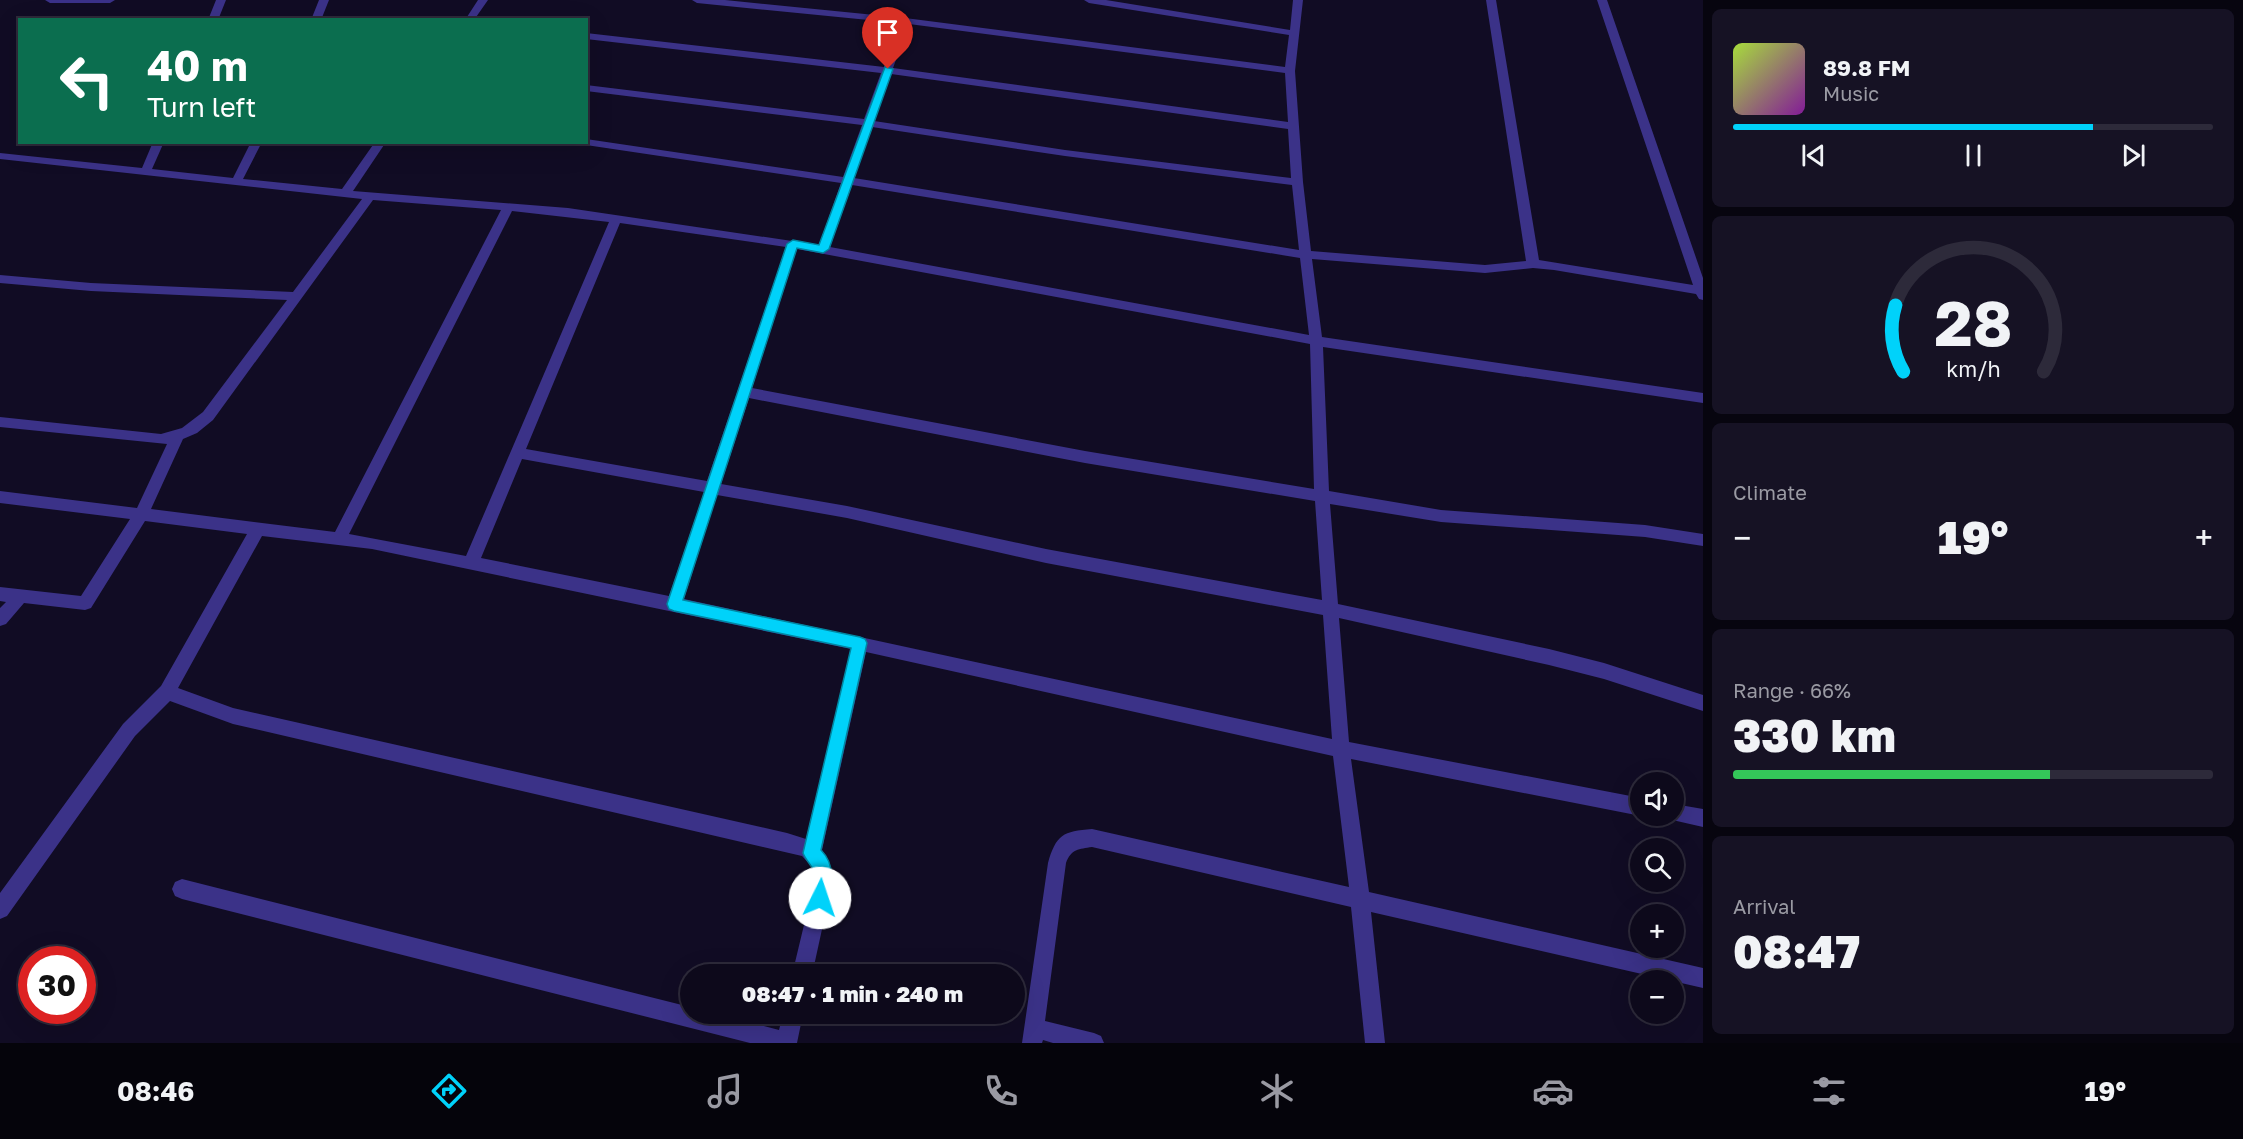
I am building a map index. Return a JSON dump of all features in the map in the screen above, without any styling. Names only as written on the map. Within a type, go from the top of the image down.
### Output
[{"type":"street","points":[[50,0],[110,0]]},
{"type":"street","points":[[214,18],[221,0]]},
{"type":"street","points":[[317,18],[324,0]]},
{"type":"street","points":[[471,18],[483,0]]},
{"type":"street","points":[[697,0],[904,21],[1290,71]]},
{"type":"street","points":[[1089,0],[1293,33]]},
{"type":"street","points":[[1299,0],[1293,33],[1290,71],[1296,182],[1307,255],[1316,341],[1322,495],[1341,749],[1375,1043]]},
{"type":"street","points":[[1491,0],[1533,264]]},
{"type":"street","points":[[588,142],[848,181],[1307,255],[1485,269],[1533,264],[1702,293],[1602,0]]},
{"type":"street","points":[[823,249],[904,21]]},
{"type":"street","points":[[588,36],[707,47],[888,69],[1293,126]]},
{"type":"street","points":[[588,88],[868,123],[1065,153],[1296,182]]},
{"type":"street","points":[[146,171],[158,144]]},
{"type":"street","points":[[236,182],[256,144]]},
{"type":"street","points":[[345,193],[380,144]]},
{"type":"street","points":[[0,156],[370,196],[508,207],[616,219],[793,244],[1316,341],[1703,398]]},
{"type":"street","points":[[0,422],[161,439],[177,437],[194,429],[208,416],[370,196]]},
{"type":"street","points":[[339,539],[508,207]]},
{"type":"street","points":[[471,563],[616,219]]},
{"type":"street","points":[[674,604],[793,244]]},
{"type":"street","points":[[0,279],[91,287],[296,296]]},
{"type":"street","points":[[744,392],[1084,457],[1441,516],[1645,531],[1703,540]]},
{"type":"street","points":[[0,594],[85,603],[141,513],[177,437]]},
{"type":"street","points":[[517,453],[713,486],[847,512],[1046,556],[1331,609],[1549,657],[1604,671],[1703,703]]},
{"type":"street","points":[[0,497],[339,539],[471,563],[860,643],[1341,749],[1630,805]]},
{"type":"street","points":[[0,909],[129,730],[167,692],[258,528]]},
{"type":"street","points":[[0,619],[21,596]]},
{"type":"street","points":[[812,853],[860,643]]},
{"type":"street","points":[[167,692],[233,716],[787,842],[808,849],[820,862],[824,879],[805,964]]},
{"type":"street","points":[[1684,815],[1703,818]]},
{"type":"street","points":[[1094,1043],[1033,1035],[1057,863],[1061,850],[1071,840],[1092,838],[1703,978]]},
{"type":"street","points":[[182,889],[787,1043],[791,1024]]},
{"type":"route","points":[[820,898],[824,879],[820,862],[812,853],[860,643],[674,604],[793,244],[823,249],[888,69]]}]
